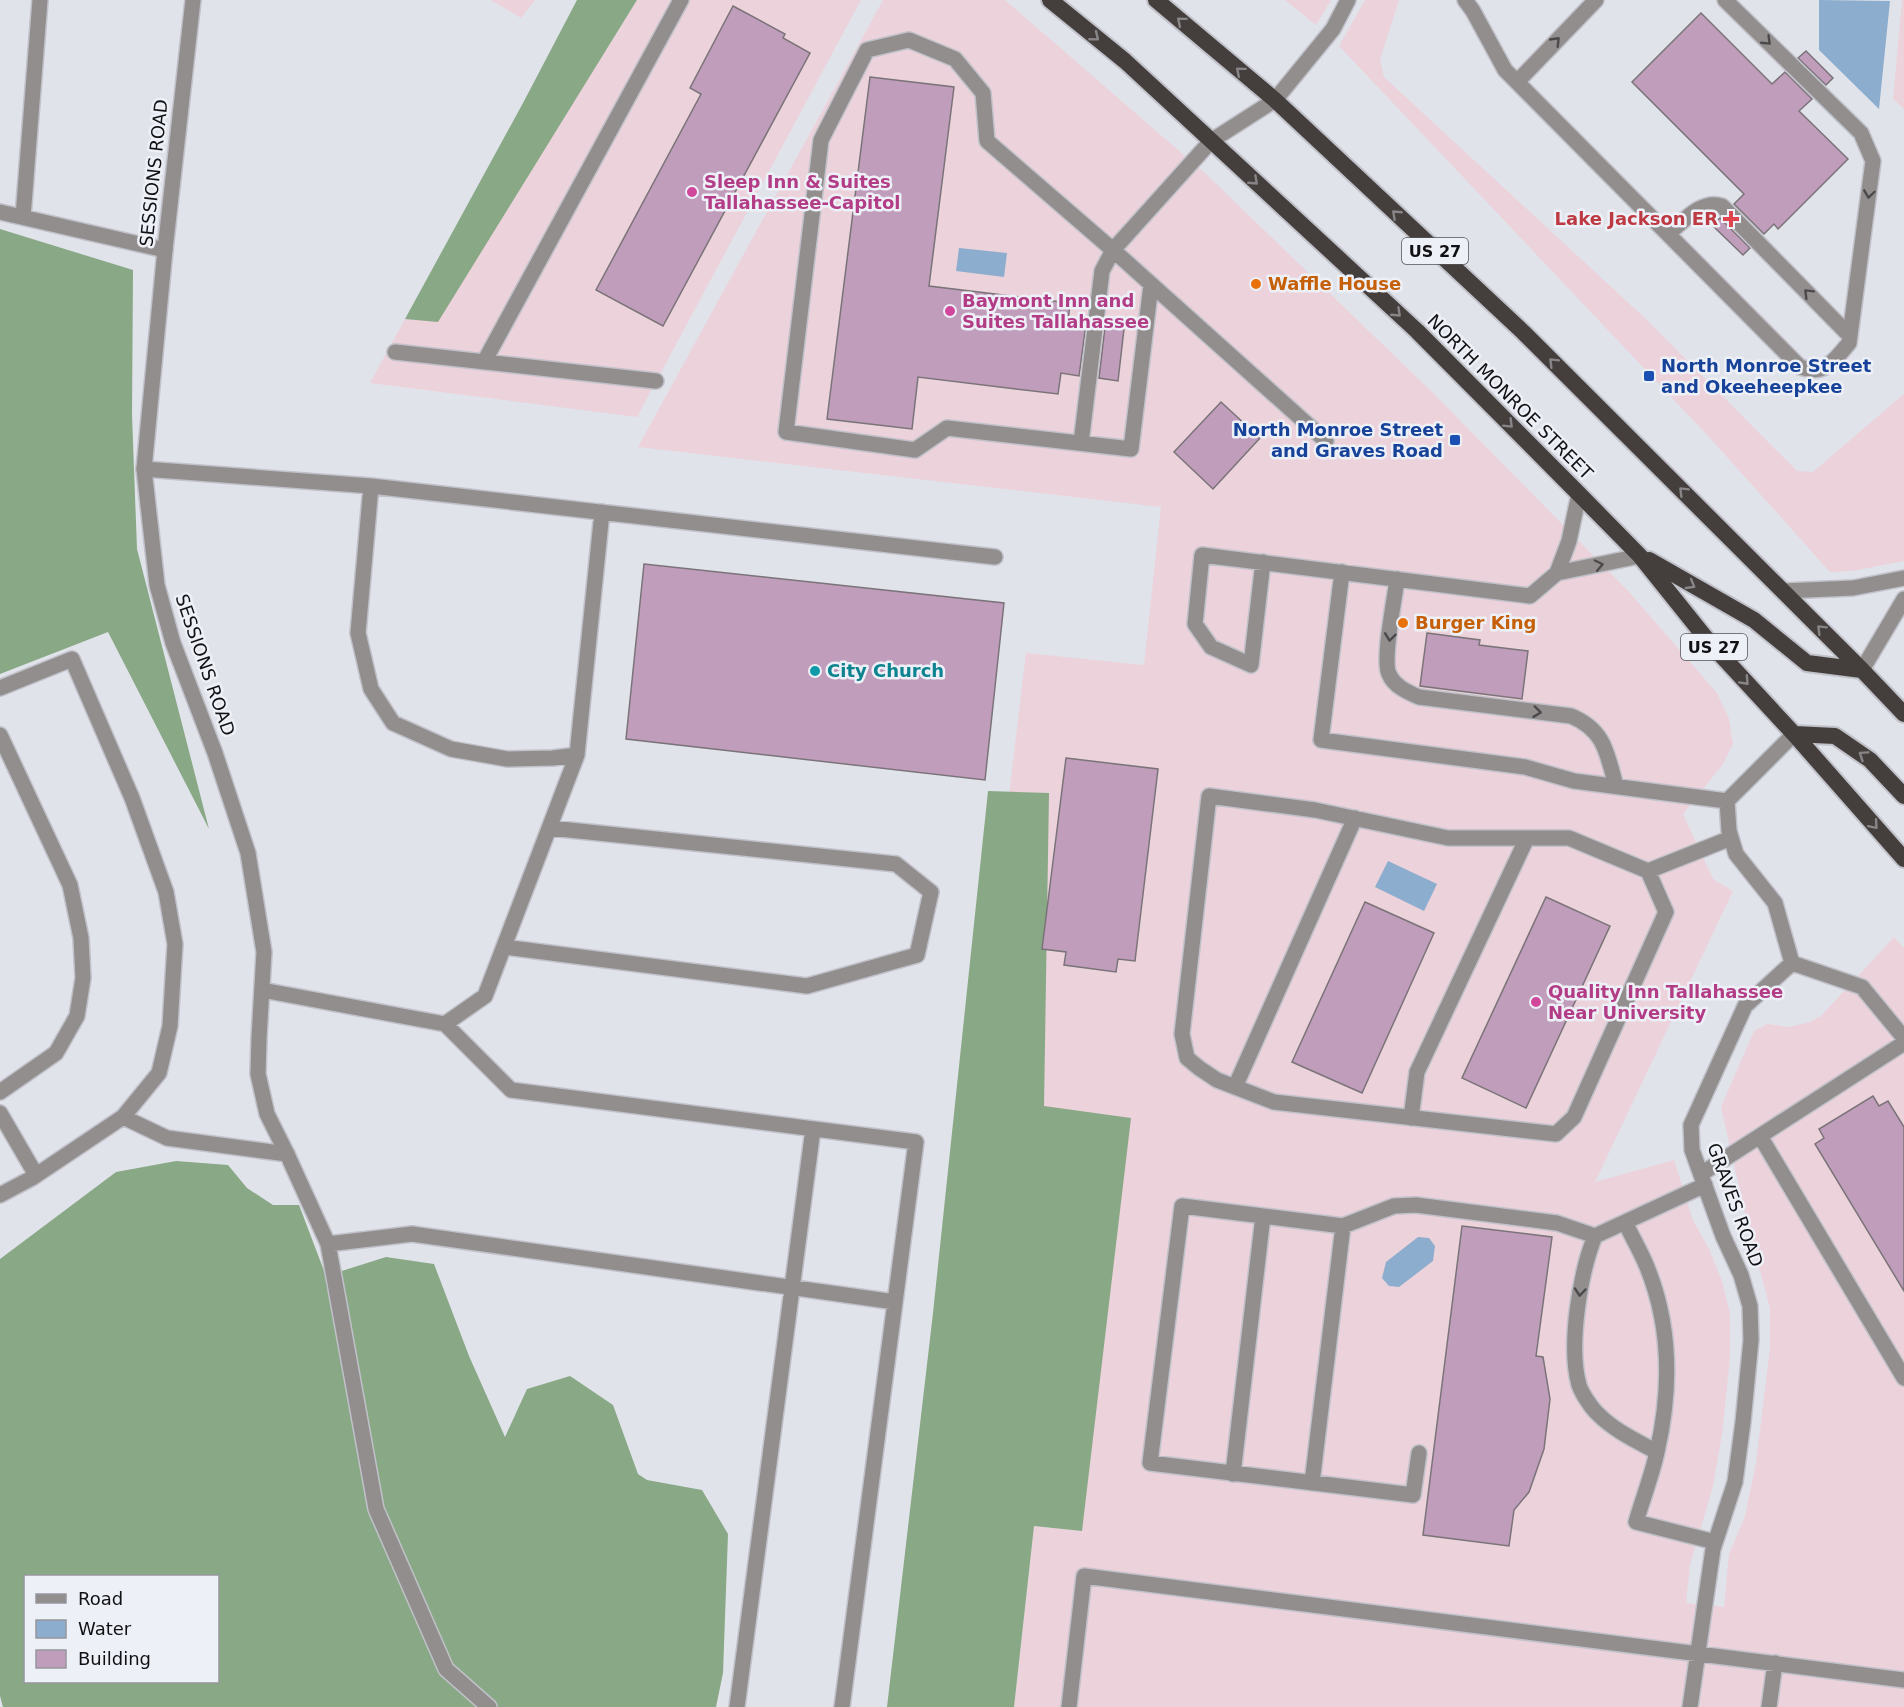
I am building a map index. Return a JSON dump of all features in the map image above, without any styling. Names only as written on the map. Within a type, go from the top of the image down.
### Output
[{"type":"highway","name":"NORTH MONROE STREET","points":[[1050,0],[1125,61],[1417,331],[1640,556],[1709,642],[1904,859]]},
{"type":"highway","name":"US 27","points":[[1156,0],[1275,100],[1522,332],[1904,714]]},
{"type":"highway","points":[[1640,556],[1754,620],[1808,663],[1862,670]]},
{"type":"highway","points":[[1794,734],[1835,736],[1870,760],[1904,796]]},
{"type":"street","points":[[23,217],[40,0]]},
{"type":"street","name":"SESSIONS ROAD","points":[[193,0],[165,250],[144,469],[157,585],[173,643],[215,753],[248,854],[264,952],[258,1074],[267,1114],[328,1244],[376,1509],[446,1670],[489,1707]]},
{"type":"street","points":[[484,362],[681,0]]},
{"type":"street","points":[[1081,443],[1102,271],[1113,250],[1211,141],[1275,100],[1333,29],[1348,0]]},
{"type":"street","points":[[1465,0],[1505,70],[1516,82],[1800,367],[1813,371],[1826,367],[1849,343],[1873,161],[1860,133],[1725,0]]},
{"type":"street","points":[[1516,82],[1596,0]]},
{"type":"street","points":[[1151,285],[1131,449],[947,428],[915,450],[786,432],[821,140],[867,50],[909,40],[955,59],[983,93],[987,141],[1113,250],[1326,441]]},
{"type":"street","points":[[1668,234],[1702,206],[1714,203],[1722,206],[1850,335]]},
{"type":"street","points":[[0,212],[165,250]]},
{"type":"street","points":[[395,352],[656,381]]},
{"type":"street","points":[[144,469],[371,486],[995,557]]},
{"type":"street","points":[[371,486],[358,633],[370,689],[393,723],[450,750],[507,759],[577,755]]},
{"type":"street","points":[[1557,573],[1569,541],[1579,494]]},
{"type":"street","points":[[445,1024],[486,996],[577,755],[602,512]]},
{"type":"street","points":[[1263,562],[1251,664],[1211,647],[1195,624],[1202,555],[1263,562],[1530,596],[1557,573],[1640,556]]},
{"type":"street","points":[[1342,572],[1321,740],[1525,767],[1574,781],[1727,801]]},
{"type":"street","points":[[1783,591],[1853,588],[1904,578]]},
{"type":"street","points":[[1397,579],[1387,657],[1388,673],[1396,683],[1407,692],[1419,697],[1571,716],[1587,723],[1598,735],[1607,753],[1616,786]]},
{"type":"street","points":[[1862,670],[1904,599]]},
{"type":"street","points":[[0,688],[72,659],[132,798],[166,892],[175,944],[170,1026],[159,1073],[123,1117],[36,1175],[0,1195]]},
{"type":"street","points":[[1727,801],[1794,734]]},
{"type":"street","points":[[0,735],[70,885],[81,938],[83,978],[77,1016],[56,1053],[0,1092]]},
{"type":"street","points":[[1209,796],[1315,810],[1448,838],[1527,838],[1569,838],[1648,871],[1666,912],[1574,1117],[1556,1134],[1274,1102],[1208,1074],[1187,1058],[1182,1034],[1209,796]]},
{"type":"street","points":[[1727,801],[1731,838],[1736,854],[1775,903],[1792,963],[1862,987],[1904,1038]]},
{"type":"street","points":[[1235,1087],[1355,818]]},
{"type":"street","points":[[504,947],[807,986],[917,955],[931,892],[896,864],[550,828]]},
{"type":"street","points":[[1411,1118],[1417,1072],[1527,838]]},
{"type":"street","points":[[1648,871],[1731,838]]},
{"type":"street","name":"GRAVES ROAD","points":[[1690,1707],[1715,1542],[1735,1482],[1751,1340],[1750,1306],[1741,1275],[1723,1236],[1692,1150],[1691,1125],[1745,1006],[1792,963]]},
{"type":"street","points":[[262,990],[445,1024],[511,1090],[916,1142],[842,1707]]},
{"type":"street","points":[[1657,1452],[1616,1429],[1598,1414],[1580,1386],[1575,1353],[1581,1278],[1595,1236],[1703,1180],[1760,1136],[1904,1043]]},
{"type":"street","points":[[0,1113],[36,1175]]},
{"type":"street","points":[[123,1117],[167,1138],[287,1154]]},
{"type":"street","points":[[737,1707],[813,1129]]},
{"type":"street","points":[[1760,1136],[1904,1378]]},
{"type":"street","points":[[1419,1454],[1413,1495],[1150,1463],[1182,1206],[1343,1226],[1394,1206],[1416,1205],[1557,1223],[1595,1236]]},
{"type":"street","points":[[1233,1474],[1263,1216]]},
{"type":"street","points":[[1625,1222],[1648,1268],[1662,1324],[1668,1366],[1666,1400],[1657,1452],[1636,1522],[1715,1542]]},
{"type":"street","points":[[1312,1483],[1343,1226]]},
{"type":"street","points":[[328,1244],[412,1234],[896,1302]]},
{"type":"street","points":[[1069,1707],[1084,1576],[1904,1680]]},
{"type":"street","points":[[1769,1707],[1775,1663]]},
{"type":"shaded area","points":[[491,0],[535,0],[521,18]]},
{"type":"shaded area","points":[[637,0],[861,0],[637,417],[370,383],[405,319],[438,321]]},
{"type":"shaded area","points":[[883,0],[1005,0],[1207,175],[1433,393],[1630,593],[1717,693],[1729,719],[1733,744],[1723,764],[1683,814],[1713,879],[1733,891],[1595,1182],[1674,1160],[1693,1220],[1709,1249],[1722,1281],[1730,1313],[1730,1358],[1722,1434],[1713,1486],[1690,1565],[1686,1603],[1724,1607],[1729,1554],[1745,1516],[1756,1463],[1770,1348],[1770,1308],[1748,1226],[1721,1107],[1754,1031],[1767,1024],[1789,1027],[1810,1022],[1821,1016],[1894,937],[1904,948],[1904,1707],[1014,1707],[1034,1526],[1082,1531],[973,1096],[1026,653],[1144,665],[1161,507],[638,447]]},
{"type":"shaded area","points":[[1285,0],[1331,0],[1316,25]]},
{"type":"shaded area","points":[[1365,0],[1399,0],[1380,60],[1384,77],[1647,320],[1797,471],[1813,472],[1904,394],[1904,561],[1852,571],[1830,572],[1710,438],[1339,46]]},
{"type":"shaded area","points":[[1902,0],[1904,0],[1904,109],[1893,99]]},
{"type":"green space","points":[[577,0],[637,0],[438,322],[405,319],[523,103]]},
{"type":"green space","points":[[0,229],[133,270],[132,415],[137,549],[209,829],[108,632],[0,674]]},
{"type":"green space","points":[[988,791],[1049,793],[1044,1106],[1131,1118],[1082,1531],[1034,1526],[1014,1707],[887,1707],[933,1313]]},
{"type":"green space","points":[[176,1161],[228,1165],[247,1188],[273,1205],[299,1205],[326,1276],[386,1257],[434,1264],[469,1356],[505,1437],[527,1389],[570,1376],[613,1405],[638,1474],[647,1480],[702,1490],[728,1534],[723,1673],[716,1707],[3,1707],[0,1696],[0,1259],[116,1172]]},
{"type":"water","points":[[1819,0],[1890,1],[1879,109],[1819,50]]},
{"type":"water","points":[[959,248],[1007,253],[1004,277],[956,271]]},
{"type":"water","points":[[1388,861],[1437,884],[1424,911],[1375,887]]},
{"type":"water","points":[[1418,1237],[1429,1238],[1435,1246],[1433,1261],[1399,1287],[1389,1286],[1382,1278],[1386,1262]]},
{"type":"building","name":"Sleep Inn & Suites Tallahassee-Capitol","points":[[733,6],[785,34],[783,38],[810,53],[663,326],[596,290],[701,94],[690,88]]},
{"type":"building","points":[[1701,13],[1772,84],[1785,72],[1812,99],[1799,111],[1848,159],[1778,229],[1774,224],[1764,234],[1734,204],[1744,194],[1632,82]]},
{"type":"building","points":[[1806,51],[1833,78],[1826,85],[1798,58]]},
{"type":"building","points":[[870,77],[954,87],[929,286],[1070,303],[1068,322],[1086,324],[1079,376],[1061,373],[1058,394],[918,377],[912,429],[827,419]]},
{"type":"building","points":[[1720,218],[1750,248],[1743,255],[1712,225]]},
{"type":"building","points":[[1105,327],[1124,329],[1118,381],[1099,378]]},
{"type":"building","points":[[1221,402],[1260,438],[1213,489],[1174,452]]},
{"type":"building","name":"City Church","points":[[644,564],[1004,603],[985,780],[626,739]]},
{"type":"building","points":[[1427,633],[1480,640],[1479,645],[1528,651],[1522,699],[1420,686]]},
{"type":"building","points":[[1066,758],[1158,769],[1135,961],[1118,959],[1116,972],[1064,965],[1066,952],[1042,949]]},
{"type":"building","name":"Quality Inn Tallahassee Near University","points":[[1546,897],[1610,926],[1526,1108],[1462,1078]]},
{"type":"building","points":[[1365,902],[1434,933],[1362,1093],[1292,1062]]},
{"type":"building","points":[[1873,1096],[1879,1106],[1888,1101],[1904,1127],[1904,1291],[1815,1144],[1824,1138],[1819,1129]]},
{"type":"building","points":[[1462,1226],[1552,1237],[1536,1356],[1543,1357],[1550,1399],[1544,1449],[1529,1492],[1514,1510],[1509,1546],[1423,1535]]},
{"type":"place","name":"Sleep Inn & Suites Tallahassee-Capitol","points":[[692,192]]},
{"type":"place","name":"Lake Jackson ER","points":[[1731,219]]},
{"type":"place","name":"Waffle House","points":[[1256,284]]},
{"type":"place","name":"Baymont Inn and Suites Tallahassee","points":[[950,311]]},
{"type":"place","name":"North Monroe Street and Okeeheepkee","points":[[1649,376]]},
{"type":"place","name":"North Monroe Street and Graves Road","points":[[1455,440]]},
{"type":"place","name":"Burger King","points":[[1403,623]]},
{"type":"place","name":"City Church","points":[[815,671]]},
{"type":"place","name":"Quality Inn Tallahassee Near University","points":[[1536,1002]]}]
